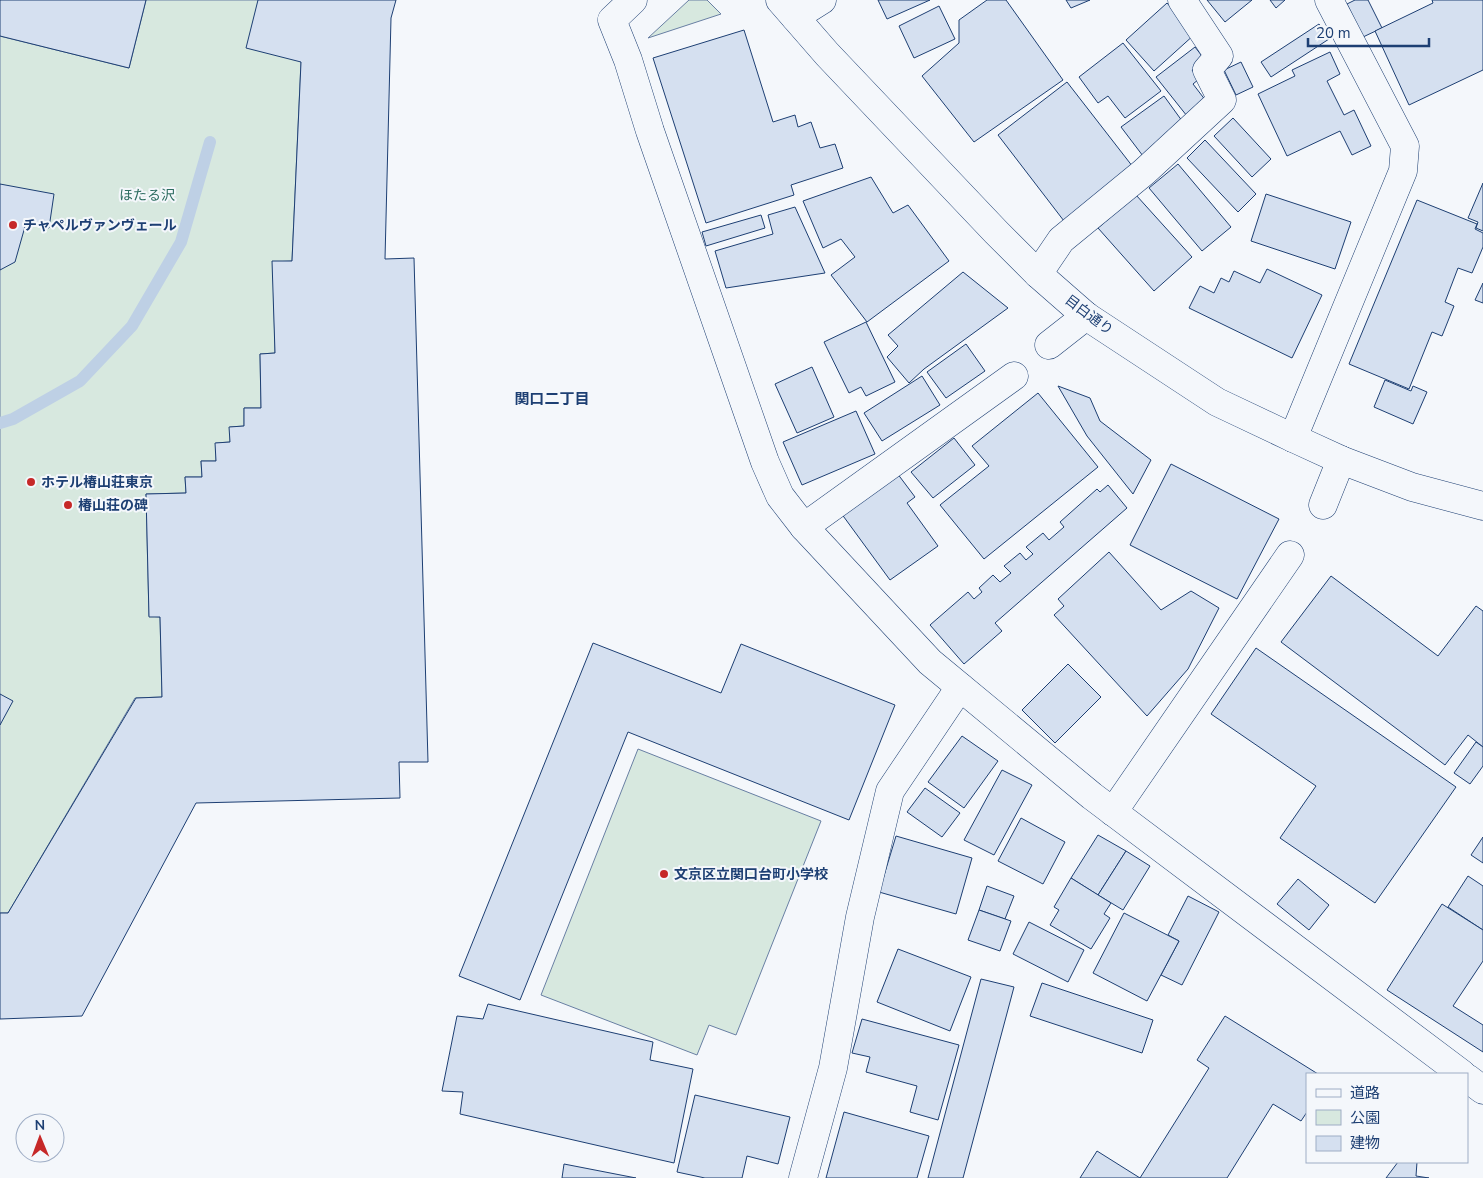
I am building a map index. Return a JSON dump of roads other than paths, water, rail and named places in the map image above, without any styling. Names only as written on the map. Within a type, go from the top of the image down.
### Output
[{"type":"street","points":[[633,0],[606,10],[628,60],[650,131],[764,462],[780,496],[804,528],[930,662],[960,687],[1092,796],[1461,1073]]},
{"type":"street","points":[[787,8],[822,0]]},
{"type":"street","points":[[1038,274],[1061,240],[1144,172],[1222,100],[1207,70],[1219,56],[1182,0]]},
{"type":"street","points":[[1293,438],[1403,171],[1405,146],[1329,0]]},
{"type":"street","name":"目白通り","points":[[787,8],[996,232],[1038,274],[1086,316],[1217,402],[1341,460],[1412,487],[1483,506]]},
{"type":"street","points":[[1050,345],[1086,316]]},
{"type":"street","points":[[804,528],[1014,376]]},
{"type":"street","points":[[1323,505],[1341,460]]},
{"type":"street","points":[[1114,812],[1290,555]]},
{"type":"street","points":[[803,1178],[833,1068],[860,917],[890,791],[960,687]]},
{"type":"street","points":[[1468,1079],[1483,1090]]},
{"type":"waterway","points":[[0,423],[13,419],[80,381],[132,326],[181,242],[210,142]]},
{"type":"place","name":"チャペルヴァンヴェール","points":[[13,225]]},
{"type":"place","name":"ホテル椿山荘東京","points":[[31,482]]},
{"type":"place","name":"椿山荘の碑","points":[[68,505]]},
{"type":"place","name":"文京区立関口台町小学校","points":[[664,874]]},
{"type":"district","name":"関口二丁目","points":[[552,399]]},
{"type":"park label","name":"ほたる沢","points":[[147,195]]}]
